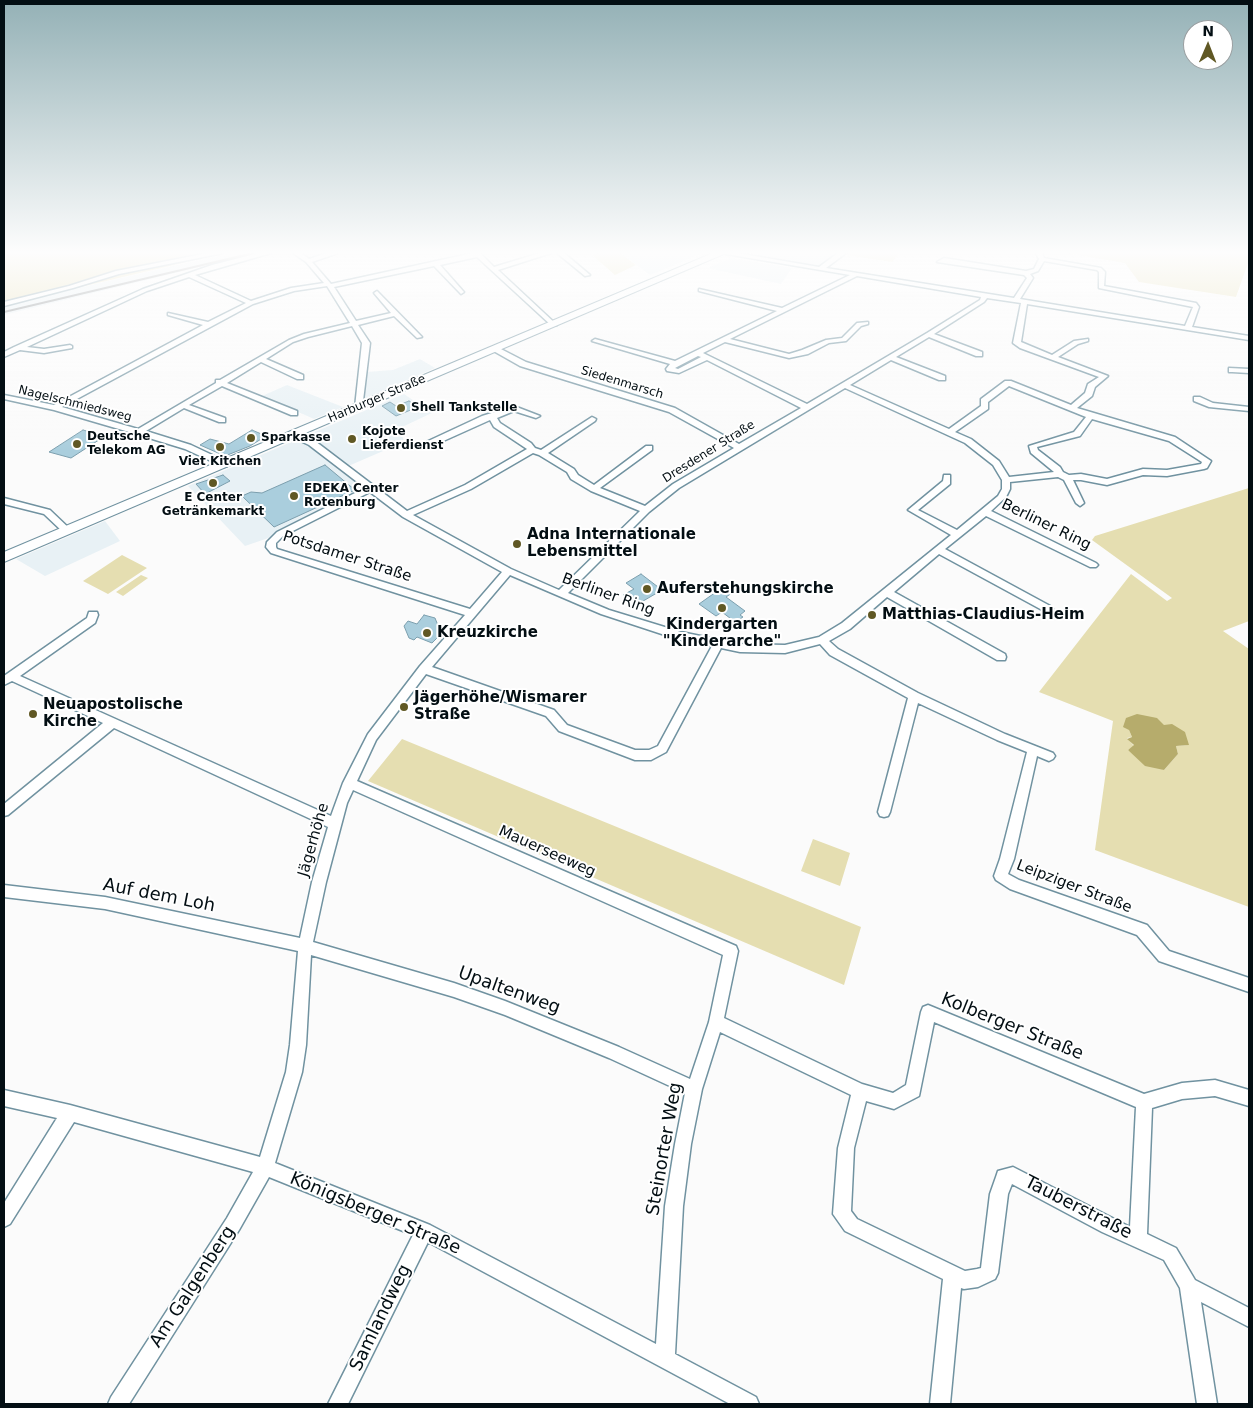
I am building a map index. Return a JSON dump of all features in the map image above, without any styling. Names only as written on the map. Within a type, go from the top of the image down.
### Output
[{"type":"main road","name":"Harburger Straße","points":[[4,557],[569,319]]},
{"type":"street","points":[[4,355],[79,319]]},
{"type":"street","points":[[188,319],[209,324]]},
{"type":"street","points":[[55,408],[220,319]]},
{"type":"street","points":[[349,319],[366,343],[359,407]]},
{"type":"street","points":[[139,432],[260,358],[306,335],[375,319]]},
{"type":"street","points":[[400,319],[419,337]]},
{"type":"street","points":[[547,319],[554,325]]},
{"type":"street","points":[[706,358],[679,371],[670,369],[768,319]]},
{"type":"street","name":"Dresdener Straße","points":[[561,594],[646,510],[688,478],[954,319]]},
{"type":"street","points":[[1021,319],[1017,343],[1022,347],[1104,376],[1091,386],[1089,394],[1071,409]]},
{"type":"street","points":[[1129,319],[1249,338]]},
{"type":"street","points":[[1188,328],[1192,319]]},
{"type":"street","points":[[725,340],[789,356],[805,352],[828,341],[844,340],[859,324],[866,323]]},
{"type":"street","points":[[929,334],[979,354]]},
{"type":"street","points":[[1053,358],[1076,342],[1086,340]]},
{"type":"street","points":[[595,342],[677,364]]},
{"type":"street","points":[[16,348],[44,351],[70,347]]},
{"type":"street","name":"Siedenmarsch","points":[[494,349],[523,364],[672,410],[738,447]]},
{"type":"street","points":[[699,353],[806,407]]},
{"type":"street","points":[[891,357],[942,378]]},
{"type":"street","points":[[260,358],[300,377]]},
{"type":"street","points":[[1232,370],[1249,371]]},
{"type":"street","points":[[219,382],[294,412]]},
{"type":"street","points":[[950,432],[985,407],[984,400],[1008,383],[1090,416],[1172,439],[1207,461],[1204,466],[1167,473],[1143,472],[1107,482],[1082,477],[1068,478],[1059,474],[1006,480]]},
{"type":"street","name":"Berliner Ring","points":[[299,432],[406,515],[508,571],[561,594],[654,628],[718,644],[771,650],[822,640],[846,626],[985,512],[1002,497],[1006,489],[1006,480],[1002,470],[989,456],[968,441],[845,385]]},
{"type":"street","name":"Nagelschmiedsweg","points":[[4,397],[55,408],[139,432],[188,447],[224,464]]},
{"type":"street","points":[[1197,399],[1212,404],[1249,409]]},
{"type":"street","points":[[182,405],[222,420]]},
{"type":"street","points":[[427,445],[485,418],[492,418],[514,408],[536,416]]},
{"type":"street","points":[[1059,474],[1057,468],[1034,451],[1033,446],[1077,434],[1090,416]]},
{"type":"street","points":[[492,418],[497,425],[528,445],[532,450],[542,453],[594,489],[646,510]]},
{"type":"street","points":[[542,453],[592,418]]},
{"type":"street","name":"Berliner Ring","points":[[299,432],[312,436],[312,443]]},
{"type":"street","points":[[594,489],[649,448]]},
{"type":"street","points":[[406,515],[468,487],[532,450]]},
{"type":"street","points":[[947,477],[948,482],[912,510],[958,534]]},
{"type":"street","points":[[1068,478],[1080,503]]},
{"type":"street","name":"Potsdamer Straße","points":[[372,488],[280,534],[272,542],[271,547],[274,550],[471,613]]},
{"type":"street","points":[[4,502],[47,512],[66,530]]},
{"type":"street","name":"Berliner Ring","points":[[985,512],[1093,565]]},
{"type":"street","points":[[939,550],[1048,609]]},
{"type":"street","name":"Jägerhöhe","points":[[265,1167],[294,1072],[298,1045],[304,946],[335,824],[349,783],[372,736],[424,669],[508,571]]},
{"type":"street","points":[[887,593],[1001,657]]},
{"type":"street","points":[[8,678],[91,620],[93,615]]},
{"type":"street","points":[[822,640],[834,652],[914,696],[1049,756]]},
{"type":"street","points":[[424,669],[550,713],[563,728],[635,755],[650,755],[662,749],[718,644]]},
{"type":"street","points":[[8,678],[113,722],[335,824]]},
{"type":"street","points":[[884,812],[914,696]]},
{"type":"street","points":[[4,810],[113,722]]},
{"type":"street","name":"Leipziger Straße","points":[[1033,750],[1007,859],[1001,876],[1015,886],[1142,930],[1164,956],[1249,986]]},
{"type":"street","name":"Mauerseeweg","points":[[349,783],[731,950]]},
{"type":"street","name":"Auf dem Loh","points":[[4,891],[105,903],[304,946]]},
{"type":"street","name":"Upaltenweg","points":[[304,946],[454,990],[505,1008],[614,1052],[694,1089]]},
{"type":"street","name":"Steinorter Weg","points":[[665,1358],[674,1206],[694,1089],[716,1022],[731,950]]},
{"type":"street","name":"Kolberger Straße","points":[[716,1022],[860,1091],[894,1101],[912,1090],[928,1012],[1144,1102]]},
{"type":"street","points":[[1138,1239],[1144,1102],[1182,1091],[1215,1088],[1249,1098]]},
{"type":"street","name":"Tauberstraße","points":[[860,1091],[846,1148],[842,1214],[851,1225],[964,1280],[978,1278],[989,1273],[999,1194],[1004,1177],[1013,1175],[1108,1226],[1170,1254],[1189,1286],[1207,1404]]},
{"type":"street","name":"Königsberger Straße","points":[[4,1098],[70,1112],[265,1167],[424,1231],[665,1358],[729,1399],[749,1404]]},
{"type":"street","points":[[4,1218],[70,1112]]},
{"type":"street","name":"Am Galgenberg","points":[[118,1404],[233,1224],[265,1167]]},
{"type":"street","name":"Samlandweg","points":[[338,1404],[424,1231]]},
{"type":"street","points":[[940,1404],[953,1274]]},
{"type":"street","points":[[1189,1286],[1249,1318]]},
{"type":"shaded area","points":[[420,359],[435,368],[361,400],[366,372],[393,370]]},
{"type":"shaded area","points":[[287,385],[343,407],[314,419],[262,396]]},
{"type":"shaded area","points":[[404,394],[432,413],[400,428],[404,442],[346,467],[371,488],[280,534],[245,546],[188,486]]},
{"type":"shaded area","points":[[1249,488],[1249,621],[1223,631],[1249,649],[1249,907],[1095,850],[1113,721],[1039,692],[1131,574],[1167,601],[1172,598],[1092,540],[1095,536]],"holes":[[[1129,730],[1188,745],[1176,746],[1178,754],[1164,770],[1128,750],[1134,746],[1127,738],[1132,737]]]},
{"type":"shaded area","points":[[105,521],[120,541],[45,576],[16,559]]},
{"type":"shaded area","points":[[122,555],[147,568],[108,594],[83,581]]},
{"type":"shaded area","points":[[141,575],[148,578],[123,596],[116,592]]},
{"type":"shaded area","points":[[1137,714],[1157,718],[1164,725],[1172,724],[1185,732],[1189,745],[1176,746],[1178,754],[1164,770],[1145,766],[1128,750],[1134,745],[1127,739],[1132,737],[1129,730],[1123,727],[1126,718]]},
{"type":"shaded area","points":[[402,739],[861,927],[844,985],[368,781]]},
{"type":"shaded area","points":[[813,839],[850,853],[840,886],[801,871]]},
{"type":"building","name":"Shell Tankstelle","points":[[409,401],[418,407],[396,416],[382,406],[390,402],[396,406]]},
{"type":"building","name":"Deutsche Telekom AG","points":[[83,430],[105,436],[71,458],[49,452]]},
{"type":"building","points":[[252,430],[266,436],[250,446],[225,456],[200,445],[210,439],[229,444]]},
{"type":"building","name":"EDEKA Center Rotenburg","points":[[325,465],[355,490],[274,527],[242,496],[251,492],[262,493]]},
{"type":"building","name":"E Center Getränkemarkt","points":[[223,475],[230,481],[205,494],[196,484]]},
{"type":"building","name":"Auferstehungskirche","points":[[641,574],[662,590],[638,604],[623,595],[634,589],[626,583]]},
{"type":"building","name":"Kindergarten \"Kinderarche\"","points":[[723,587],[732,593],[726,597],[745,611],[740,615],[743,617],[735,622],[722,612],[716,616],[699,604]]},
{"type":"building","name":"Kreuzkirche","points":[[424,615],[435,618],[439,628],[437,638],[432,643],[417,637],[414,640],[409,638],[404,626],[408,621],[417,624]]},
{"type":"place","name":"Shell Tankstelle","points":[[401,408]]},
{"type":"place","name":"Sparkasse","points":[[251,438]]},
{"type":"place","name":"Kojote Lieferdienst","points":[[352,439]]},
{"type":"place","name":"Deutsche Telekom AG","points":[[77,444]]},
{"type":"place","name":"Viet Kitchen","points":[[220,447]]},
{"type":"place","name":"E Center Getränkemarkt","points":[[213,483]]},
{"type":"place","name":"EDEKA Center Rotenburg","points":[[294,496]]},
{"type":"place","name":"Adna Internationale Lebensmittel","points":[[517,544]]},
{"type":"place","name":"Auferstehungskirche","points":[[647,589]]},
{"type":"place","name":"Kindergarten \"Kinderarche\"","points":[[722,608]]},
{"type":"place","name":"Matthias-Claudius-Heim","points":[[872,615]]},
{"type":"place","name":"Kreuzkirche","points":[[427,633]]},
{"type":"place","name":"Jägerhöhe/Wismarer Straße","points":[[404,707]]},
{"type":"place","name":"Neuapostolische Kirche","points":[[33,714]]}]
